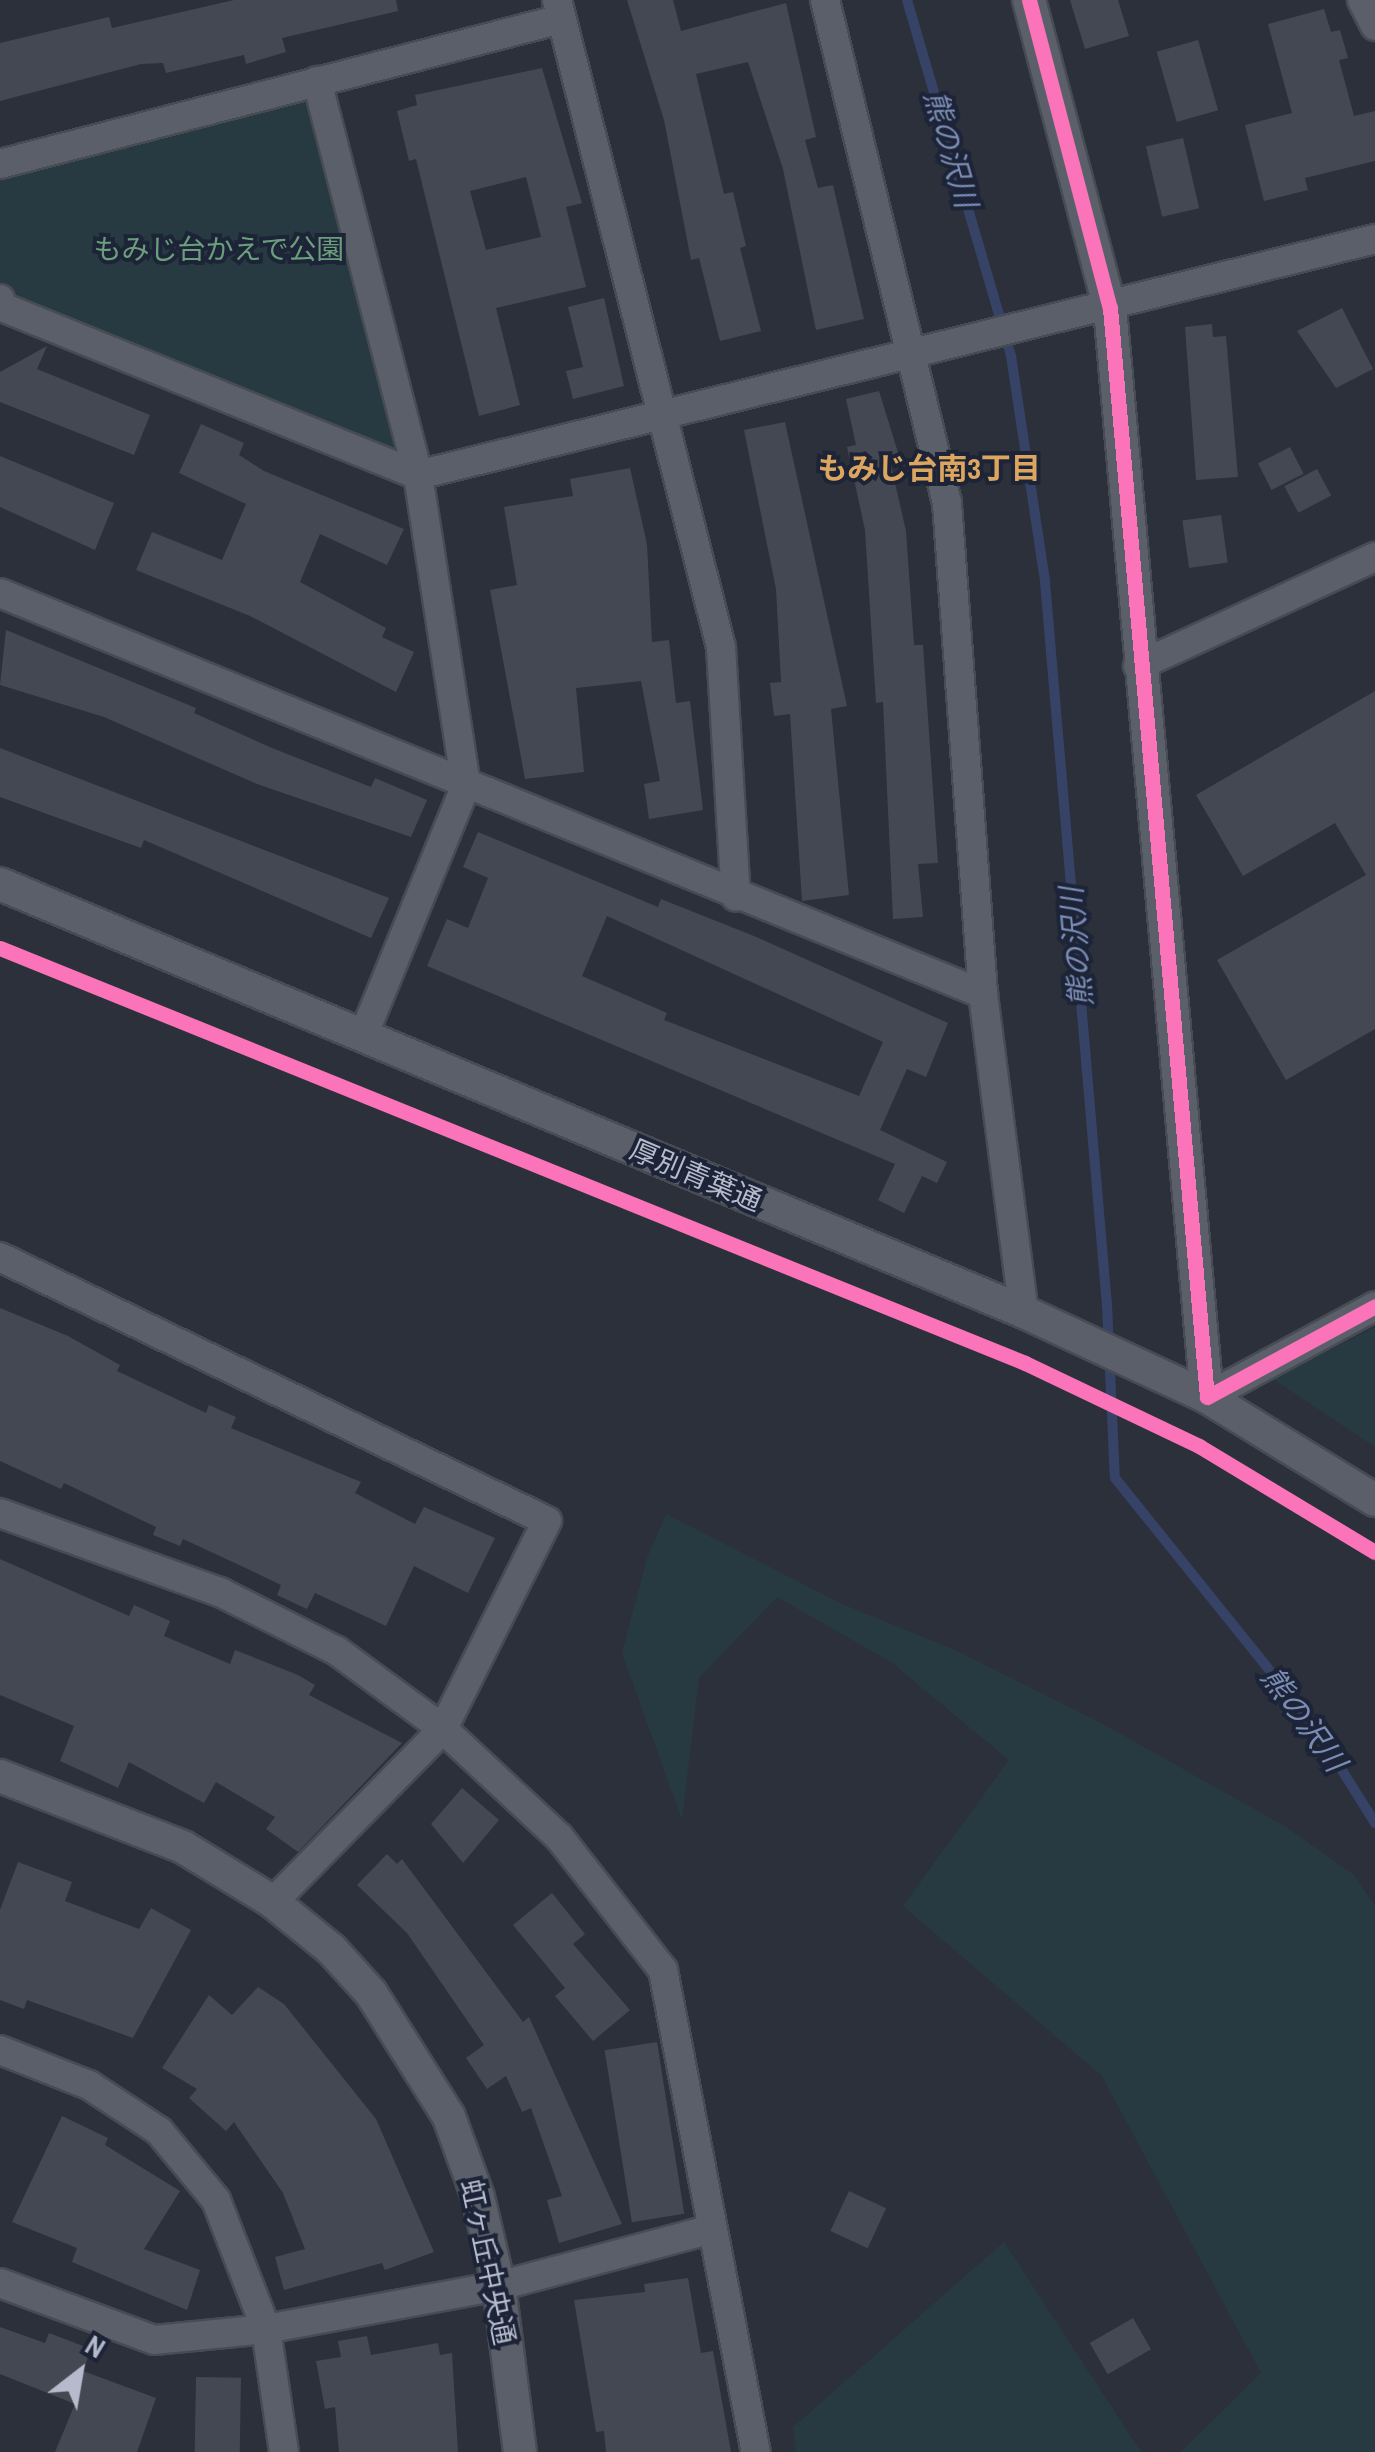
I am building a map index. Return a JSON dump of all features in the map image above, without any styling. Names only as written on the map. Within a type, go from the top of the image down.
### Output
[{"type":"street","points":[[825,0],[947,503],[983,994],[1024,1312]]},
{"type":"street","points":[[1030,0],[1110,308],[1138,666],[1207,1397],[1375,1306]]},
{"type":"street","points":[[1362,0],[1375,26]]},
{"type":"street","points":[[0,164],[318,81],[559,10],[721,647],[736,897]]},
{"type":"street","points":[[318,81],[418,475],[466,786],[363,1036]]},
{"type":"street","points":[[0,299],[2,308],[418,475],[1072,318],[1375,239]]},
{"type":"street","points":[[1138,666],[1375,558]]},
{"type":"street","points":[[0,594],[736,897],[983,994]]},
{"type":"street","name":"厚別青葉通","points":[[0,884],[1024,1312],[1207,1397],[1375,1500]]},
{"type":"street","points":[[0,1257],[547,1521],[443,1730],[273,1902]]},
{"type":"street","points":[[0,1514],[220,1592],[337,1651],[443,1730],[559,1836],[663,1970],[756,2452]]},
{"type":"street","name":"虹ヶ丘中央通","points":[[0,1776],[183,1847],[273,1902],[332,1950],[412,2052],[449,2117],[478,2197],[499,2286],[520,2452]]},
{"type":"street","points":[[0,2050],[89,2085],[159,2131],[216,2200],[266,2329],[284,2452]]},
{"type":"street","points":[[0,2283],[154,2340],[266,2329],[499,2286],[711,2228]]},
{"type":"green space","name":"もみじ台かえで公園","points":[[317,81],[418,475],[0,299],[0,164]]},
{"type":"green space","points":[[1375,1327],[1375,1447],[1273,1379]]},
{"type":"green space","points":[[666,1514],[842,1604],[955,1650],[1103,1724],[1286,1827],[1354,1875],[1375,1906],[1375,2452],[1181,2452],[1261,2373],[1102,2076],[903,1906],[1009,1760],[891,1662],[777,1597],[699,1678],[682,1820],[622,1653],[647,1558]]},
{"type":"green space","points":[[1004,2242],[1141,2452],[796,2452],[793,2427]]},
{"type":"building","points":[[234,0],[396,0],[398,11],[282,38],[286,52],[246,64],[244,55],[166,73],[163,63],[141,64],[0,101],[0,43],[109,17],[112,28]]},
{"type":"building","points":[[627,0],[673,0],[681,31],[786,3],[816,137],[805,140],[818,188],[833,185],[864,319],[816,330],[783,169],[748,62],[696,74],[724,194],[733,192],[746,246],[740,248],[761,331],[720,341],[699,258],[691,260],[664,120]]},
{"type":"building","points":[[1070,0],[1118,0],[1129,36],[1085,49]]},
{"type":"building","points":[[1324,9],[1331,32],[1340,30],[1348,58],[1339,60],[1354,116],[1375,111],[1375,161],[1305,178],[1308,190],[1264,201],[1245,125],[1292,113],[1268,24]]},
{"type":"building","points":[[1198,40],[1218,110],[1177,122],[1157,52]]},
{"type":"building","points":[[542,68],[582,203],[566,207],[586,287],[496,308],[520,405],[479,416],[416,159],[409,161],[397,111],[417,105],[415,95]],"holes":[[[526,177],[541,237],[486,250],[470,191]]]},
{"type":"building","points":[[1183,138],[1199,208],[1162,217],[1146,147]]},
{"type":"building","points":[[604,298],[624,386],[573,399],[566,371],[583,367],[568,307]]},
{"type":"building","points":[[1342,308],[1373,369],[1336,388],[1297,331]]},
{"type":"building","points":[[1212,324],[1213,337],[1226,336],[1238,477],[1196,480],[1185,327]]},
{"type":"building","points":[[47,346],[37,369],[150,415],[134,455],[0,402],[0,372]]},
{"type":"building","points":[[879,391],[900,459],[890,461],[906,531],[914,645],[923,645],[938,863],[918,864],[923,917],[893,919],[883,702],[876,703],[865,530],[847,447],[856,445],[846,399]]},
{"type":"building","points":[[785,422],[847,706],[831,709],[849,895],[802,901],[790,714],[774,716],[770,683],[781,682],[776,589],[744,430]]},
{"type":"building","points":[[201,424],[244,443],[239,455],[264,471],[404,529],[387,565],[320,534],[300,582],[386,628],[382,637],[414,652],[396,692],[250,616],[136,570],[152,532],[222,560],[246,504],[179,473]]},
{"type":"building","points":[[1290,447],[1304,474],[1272,490],[1258,463]]},
{"type":"building","points":[[0,456],[114,503],[95,550],[0,507]]},
{"type":"building","points":[[630,468],[647,544],[652,642],[669,640],[676,703],[690,701],[703,810],[649,819],[644,784],[660,781],[641,681],[576,688],[584,772],[525,779],[490,590],[517,585],[504,507],[573,496],[570,479]]},
{"type":"building","points":[[1317,469],[1331,495],[1298,513],[1284,486]]},
{"type":"building","points":[[1221,515],[1228,563],[1189,568],[1182,520]]},
{"type":"building","points":[[6,630],[196,708],[194,713],[272,748],[371,787],[375,778],[427,800],[411,837],[257,784],[104,717],[0,685]]},
{"type":"building","points":[[1375,691],[1375,1029],[1286,1080],[1217,960],[1366,875],[1335,823],[1243,876],[1196,795]]},
{"type":"building","points":[[0,748],[389,898],[371,938],[144,840],[141,848],[0,797]]},
{"type":"building","points":[[478,832],[658,907],[661,899],[754,936],[948,1023],[926,1077],[907,1069],[880,1130],[947,1162],[937,1183],[922,1176],[904,1213],[878,1200],[895,1164],[427,966],[447,919],[468,928],[488,878],[463,867]],"holes":[[[607,916],[883,1042],[859,1096],[664,1020],[667,1013],[582,976]]]},
{"type":"building","points":[[0,1308],[68,1336],[120,1365],[117,1371],[206,1413],[209,1405],[236,1417],[231,1428],[361,1482],[355,1493],[415,1524],[424,1507],[495,1538],[468,1593],[414,1566],[386,1626],[315,1593],[307,1609],[277,1595],[281,1585],[252,1571],[183,1539],[180,1546],[153,1535],[156,1527],[64,1483],[61,1489],[0,1461]]},
{"type":"building","points":[[0,1559],[129,1616],[134,1605],[170,1621],[164,1636],[230,1664],[235,1650],[298,1675],[315,1685],[309,1695],[402,1743],[298,1852],[266,1829],[275,1817],[216,1782],[204,1803],[129,1762],[118,1788],[60,1761],[74,1726],[0,1695]]},
{"type":"building","points":[[462,1788],[499,1820],[463,1863],[431,1824]]},
{"type":"building","points":[[387,1854],[397,1864],[402,1859],[523,2022],[529,2017],[622,2224],[559,2243],[547,2200],[562,2196],[531,2108],[522,2112],[506,2076],[487,2089],[466,2058],[484,2045],[407,1933],[357,1885]]},
{"type":"building","points":[[18,1862],[72,1882],[65,1901],[139,1929],[151,1908],[191,1930],[133,2038],[27,2000],[24,2009],[0,2000],[0,1910]]},
{"type":"building","points":[[552,1893],[585,1934],[573,1944],[630,2010],[593,2041],[555,1996],[565,1988],[513,1925]]},
{"type":"building","points":[[258,1987],[284,2004],[376,2119],[434,2252],[385,2270],[382,2263],[284,2290],[275,2257],[305,2249],[283,2193],[234,2122],[226,2131],[189,2098],[197,2089],[162,2068],[209,1995],[232,2015]]},
{"type":"building","points":[[657,2042],[684,2214],[632,2222],[605,2050]]},
{"type":"building","points":[[62,2116],[108,2138],[105,2145],[180,2191],[144,2249],[200,2270],[187,2310],[72,2262],[77,2248],[12,2222]]},
{"type":"building","points":[[849,2191],[886,2208],[868,2248],[830,2231]]},
{"type":"building","points":[[688,2278],[701,2353],[713,2351],[731,2452],[606,2452],[604,2431],[596,2432],[574,2300],[645,2292],[644,2284]]},
{"type":"building","points":[[1133,2318],[1151,2349],[1108,2374],[1090,2343]]},
{"type":"building","points":[[0,2327],[45,2343],[49,2333],[91,2349],[83,2371],[156,2398],[137,2452],[55,2452],[75,2404],[0,2374]]},
{"type":"building","points":[[367,2336],[371,2355],[438,2343],[440,2355],[452,2353],[458,2452],[339,2452],[335,2407],[325,2409],[316,2361],[341,2357],[338,2341]]},
{"type":"building","points":[[196,2377],[241,2378],[240,2452],[195,2452]]},
{"type":"waterway","name":"熊の沢川","points":[[907,0],[1011,356],[1045,582],[1107,1305],[1115,1478],[1315,1727],[1375,1823]]},
{"type":"cycle path","points":[[1029,0],[1110,308],[1207,1397],[1375,1306]]},
{"type":"cycle path","points":[[0,948],[1025,1363],[1199,1446],[1375,1552]]},
{"type":"district","name":"もみじ台南3丁目","points":[[929,468]]}]
